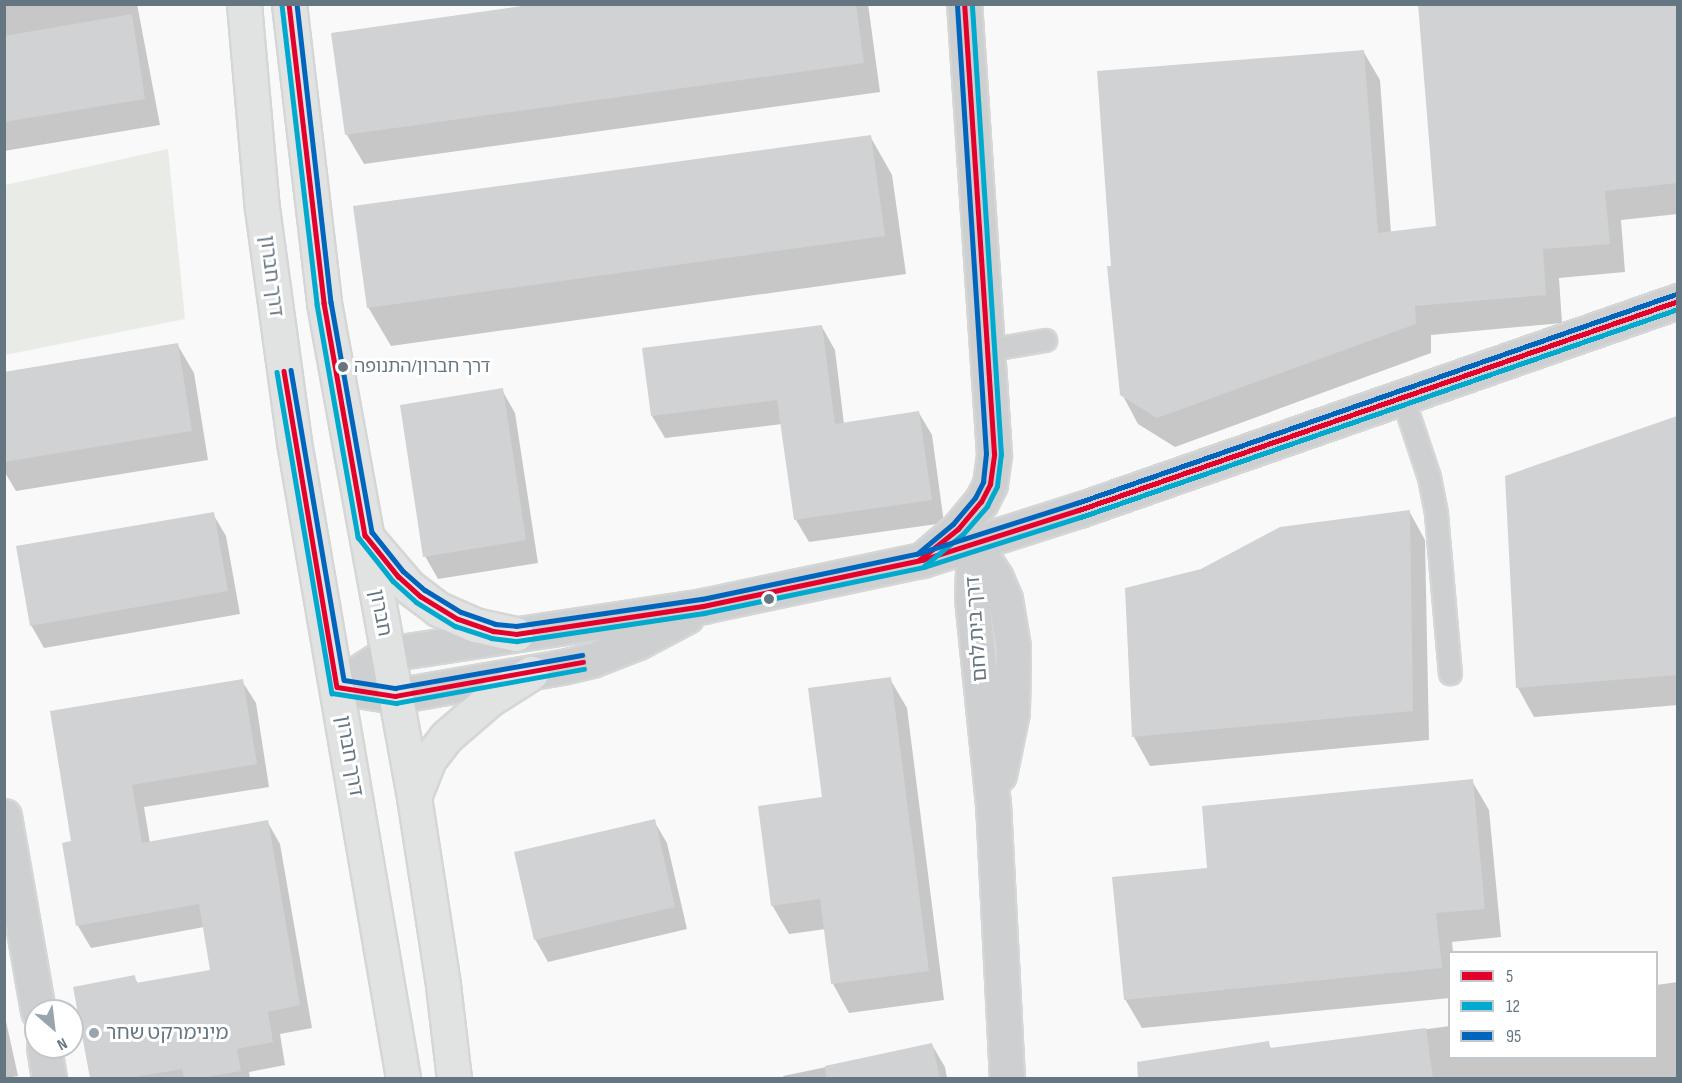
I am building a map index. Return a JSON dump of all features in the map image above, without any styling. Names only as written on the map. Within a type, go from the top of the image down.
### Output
[{"type":"highway","name":"דרך חברון","points":[[244,4],[270,277],[296,453],[403,1078]]},
{"type":"highway","name":"חברון","points":[[289,4],[324,303],[414,796],[440,964],[454,1078]]},
{"type":"highway","points":[[365,535],[398,576],[420,596],[458,619],[493,631],[516,634]]},
{"type":"highway","points":[[414,796],[429,759],[446,737],[490,699],[531,673]]},
{"type":"street","points":[[922,560],[958,529],[981,502],[990,484],[994,454],[994,422],[986,350],[964,4]]},
{"type":"street","points":[[337,687],[387,654],[703,606],[922,560],[1677,302]]},
{"type":"street","name":"דרך בית לחם","points":[[974,544],[1001,588],[1008,611],[1013,647],[1012,712],[993,803],[1007,1078]]},
{"type":"street","points":[[337,687],[395,696],[531,673],[592,660],[638,642],[703,606]]},
{"type":"street","points":[[4,816],[36,999]]},
{"type":"street","points":[[46,1059],[49,1078]]},
{"type":"lane","points":[[986,350],[1045,340]]},
{"type":"lane","points":[[1402,396],[1429,477],[1435,505],[1450,673]]},
{"type":"shaded area","points":[[168,149],[185,319],[5,355],[5,185]]},
{"type":"building","points":[[536,4],[856,4],[864,63],[345,135],[331,33]]},
{"type":"building","points":[[1418,4],[1677,4],[1677,183],[1605,191],[1610,244],[1543,249],[1546,295],[1415,306],[1416,324],[1157,418],[1120,395],[1107,266],[1111,266],[1097,71],[1364,50],[1378,233],[1436,226]]},
{"type":"building","points":[[132,14],[145,99],[4,122],[4,36]]},
{"type":"building","points":[[871,135],[885,236],[367,308],[353,206]]},
{"type":"building","points":[[822,325],[835,424],[919,411],[932,500],[794,520],[777,400],[651,416],[642,348]]},
{"type":"building","points":[[178,343],[192,431],[4,462],[4,372]]},
{"type":"building","points":[[503,388],[526,540],[423,557],[400,405]]},
{"type":"building","points":[[1677,416],[1677,675],[1516,688],[1505,476]]},
{"type":"building","points":[[1410,510],[1413,711],[1132,737],[1125,588],[1201,569],[1280,527]]},
{"type":"building","points":[[214,512],[228,591],[30,626],[16,546]]},
{"type":"building","points":[[891,677],[929,971],[831,984],[820,899],[771,906],[758,806],[822,797],[808,688]]},
{"type":"building","points":[[243,679],[257,764],[132,785],[142,843],[268,820],[300,1005],[268,1012],[273,1042],[237,1049],[241,1071],[201,1078],[184,1078],[182,1069],[129,1078],[90,1078],[84,1046],[84,999],[75,999],[73,987],[135,975],[136,983],[210,970],[199,904],[76,926],[62,843],[71,841],[50,711]]},
{"type":"building","points":[[1473,779],[1485,909],[1436,913],[1442,968],[1124,1000],[1112,877],[1207,868],[1202,806]]},
{"type":"building","points":[[655,819],[675,907],[534,940],[514,852]]},
{"type":"building","points":[[1426,1028],[1433,1078],[1138,1078],[1137,1062],[1269,1041],[1270,1048]]},
{"type":"building","points":[[932,1043],[940,1078],[826,1078],[825,1066]]},
{"type":"transit line","name":"5","points":[[289,4],[324,303],[365,535],[398,576],[420,596],[458,619],[493,631],[516,634],[703,606],[922,560],[1079,510],[1678,301]]},
{"type":"transit line","name":"95","points":[[297,4],[331,302],[372,532],[403,571],[425,590],[461,612],[495,624],[516,626],[702,599],[920,553],[1077,503],[1676,294]]},
{"type":"transit line","name":"95","points":[[917,554],[953,524],[975,498],[983,482],[986,454],[957,4]]},
{"type":"transit line","name":"5","points":[[919,560],[958,529],[981,502],[990,484],[994,454],[964,4]]},
{"type":"transit line","name":"12","points":[[924,566],[963,534],[987,506],[997,486],[1001,455],[972,4]]},
{"type":"transit line","name":"12","points":[[282,5],[317,304],[358,537],[393,581],[416,602],[455,626],[491,638],[517,641],[704,613],[924,567],[1081,517],[1678,309]]},
{"type":"transit line","name":"95","points":[[291,370],[344,680],[395,688],[582,655]]},
{"type":"transit line","name":"5","points":[[284,371],[337,687],[395,696],[583,662]]},
{"type":"transit line","name":"12","points":[[277,372],[332,693],[396,703],[584,669]]},
{"type":"place","name":"דרך חברון/התנופה","points":[[343,367]]},
{"type":"place","name":"מינימרקט שחר","points":[[94,1033]]}]
